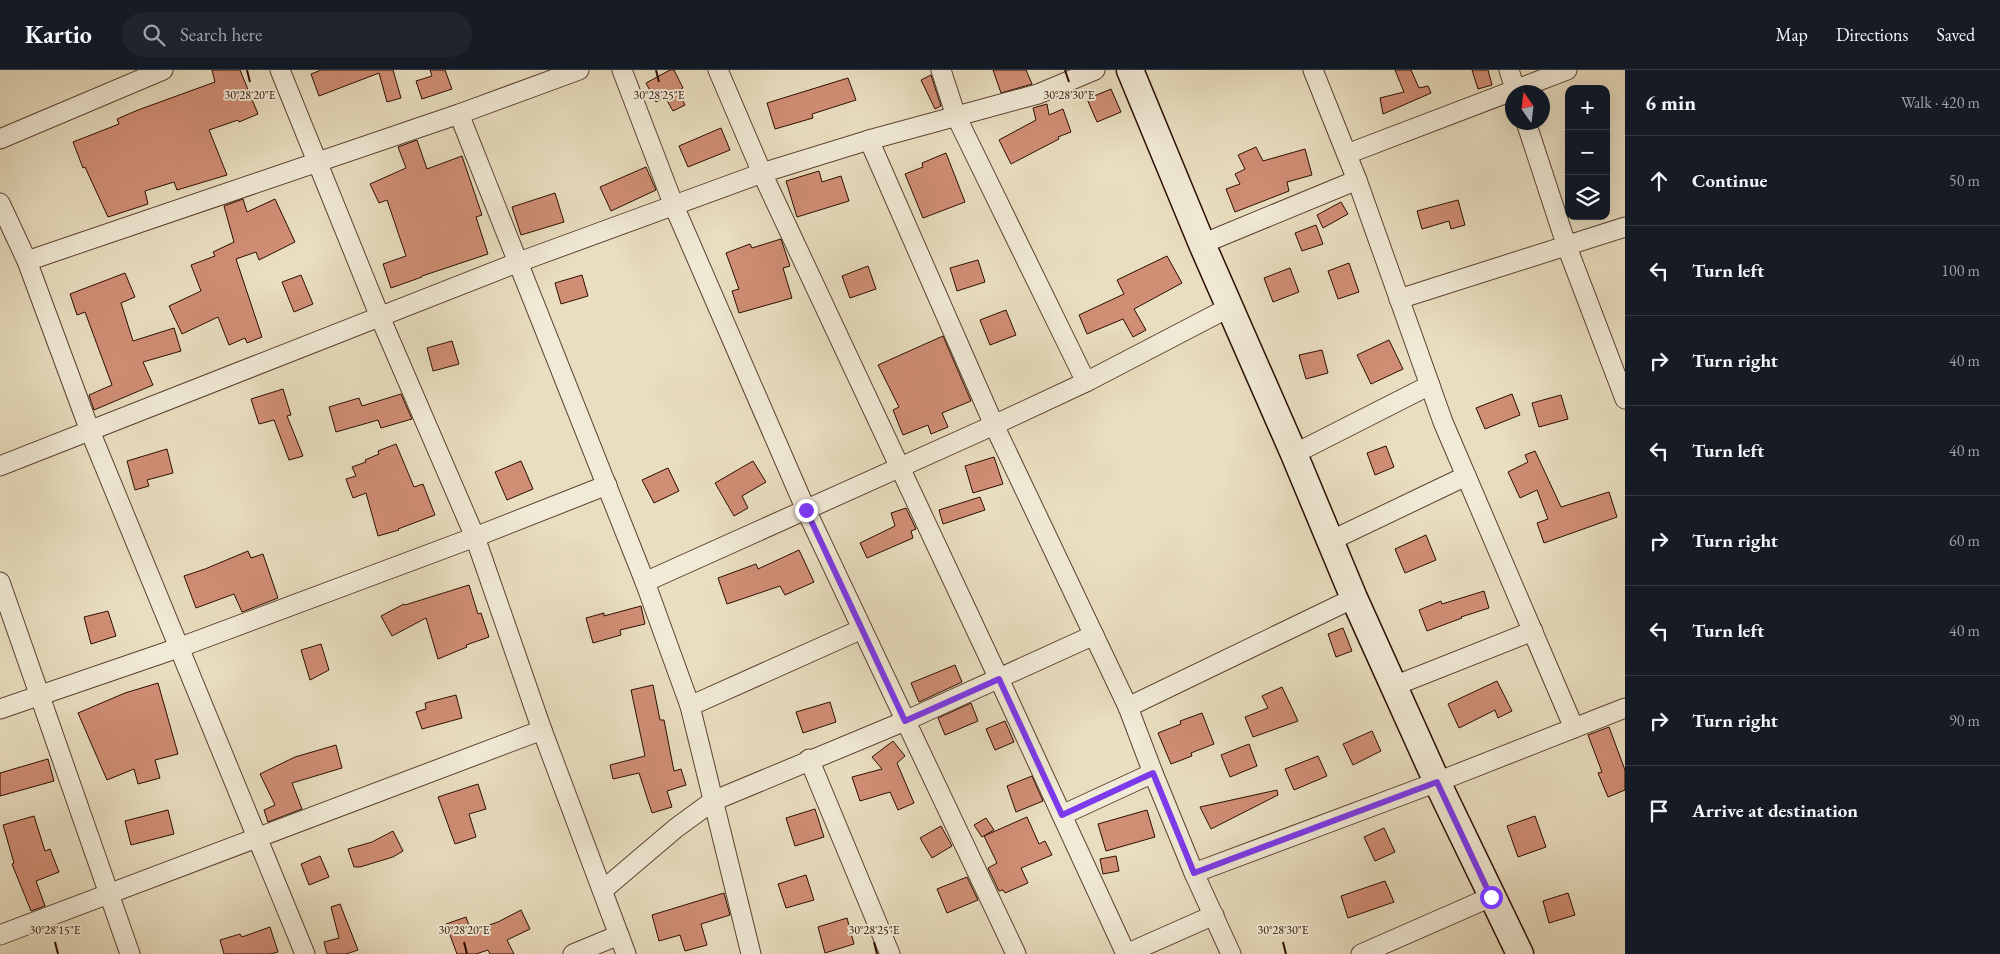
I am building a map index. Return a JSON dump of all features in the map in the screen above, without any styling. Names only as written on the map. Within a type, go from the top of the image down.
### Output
[{"type":"main road","points":[[1130,70],[1202,244],[1294,454],[1354,598],[1437,782],[1520,954]]},
{"type":"street","points":[[0,139],[164,70]]},
{"type":"street","points":[[280,70],[380,316],[475,537],[542,730],[626,954]]},
{"type":"street","points":[[27,261],[459,114],[579,70]]},
{"type":"street","points":[[622,70],[674,206],[806,510],[1016,954]]},
{"type":"street","points":[[718,70],[762,173],[1126,954],[1214,916]]},
{"type":"street","points":[[940,70],[956,116],[1086,382]]},
{"type":"street","points":[[0,466],[519,262],[762,173],[868,140],[1038,94],[1095,70]]},
{"type":"street","points":[[1313,70],[1357,180],[1430,385],[1466,476],[1574,728]]},
{"type":"street","points":[[1509,70],[1514,85]]},
{"type":"street","points":[[1531,85],[1567,70]]},
{"type":"street","points":[[1347,154],[1505,95]]},
{"type":"street","points":[[459,114],[645,582],[690,706],[751,954]]},
{"type":"street","points":[[1529,130],[1567,247],[1625,399]]},
{"type":"street","points":[[868,140],[994,425],[1128,707],[1194,873],[1231,954]]},
{"type":"street","points":[[1202,244],[1357,180]]},
{"type":"street","points":[[0,203],[27,261],[90,431],[305,954]]},
{"type":"street","points":[[1399,299],[1625,227]]},
{"type":"street","points":[[645,582],[1086,382],[1230,307]]},
{"type":"street","points":[[1294,454],[1430,385]]},
{"type":"street","points":[[1330,540],[1466,476]]},
{"type":"street","points":[[0,709],[178,648],[475,537],[607,485]]},
{"type":"street","points":[[0,582],[130,954]]},
{"type":"street","points":[[1128,707],[1354,598]]},
{"type":"street","points":[[690,706],[862,629]]},
{"type":"street","points":[[1394,686],[1533,631]]},
{"type":"street","points":[[603,890],[676,828],[713,801],[905,721],[1094,635]]},
{"type":"street","points":[[1194,873],[1437,782],[1625,708]]},
{"type":"street","points":[[0,935],[542,730]]},
{"type":"street","points":[[809,760],[890,954]]},
{"type":"street","points":[[1062,815],[1153,773]]},
{"type":"street","points":[[1361,954],[1491,897]]},
{"type":"street","points":[[573,954],[619,935]]},
{"type":"building","points":[[212,70],[240,70],[258,114],[239,122],[238,120],[209,130],[227,175],[177,190],[174,182],[145,191],[148,204],[108,217],[85,167],[83,168],[73,142],[119,124],[117,119],[138,110],[215,82]]},
{"type":"building","points":[[321,70],[393,70],[401,98],[387,102],[379,73],[319,96],[311,74]]},
{"type":"building","points":[[430,70],[445,70],[452,89],[422,99],[416,81],[432,76]]},
{"type":"building","points":[[670,70],[674,70],[683,88],[678,91],[685,105],[673,111],[665,97],[656,102],[646,83]]},
{"type":"building","points":[[993,70],[1026,70],[1032,84],[1001,93]]},
{"type":"building","points":[[1395,70],[1411,70],[1419,88],[1428,86],[1431,93],[1383,114],[1380,98],[1404,92]]},
{"type":"building","points":[[1472,70],[1488,70],[1492,85],[1478,89]]},
{"type":"building","points":[[931,75],[941,106],[935,109],[921,80]]},
{"type":"building","points":[[848,78],[856,100],[812,114],[813,118],[775,129],[767,103]]},
{"type":"building","points":[[1111,89],[1121,112],[1097,122],[1087,99]]},
{"type":"building","points":[[1047,104],[1049,115],[1063,109],[1071,132],[1058,137],[1059,139],[1011,164],[999,140],[1036,120],[1033,108]]},
{"type":"building","points":[[721,128],[730,150],[688,167],[679,146]]},
{"type":"building","points":[[417,140],[427,169],[462,156],[482,215],[476,217],[488,254],[391,288],[383,264],[406,256],[387,200],[379,203],[370,184],[406,168],[398,147]]},
{"type":"building","points":[[1256,147],[1263,161],[1305,149],[1312,175],[1287,182],[1289,191],[1235,212],[1226,189],[1240,184],[1235,174],[1245,169],[1238,155]]},
{"type":"building","points":[[946,153],[965,202],[923,218],[905,174],[923,167],[922,163]]},
{"type":"building","points":[[646,167],[656,190],[611,211],[600,187]]},
{"type":"building","points":[[819,171],[822,182],[841,176],[849,201],[797,217],[786,181]]},
{"type":"building","points":[[555,193],[564,222],[521,235],[512,207]]},
{"type":"building","points":[[243,199],[247,212],[275,199],[295,242],[259,260],[256,252],[236,259],[262,337],[247,343],[245,338],[229,345],[218,317],[182,334],[169,306],[201,291],[191,265],[215,256],[213,252],[234,242],[224,206]]},
{"type":"building","points":[[1458,200],[1465,225],[1451,229],[1449,221],[1422,229],[1417,211]]},
{"type":"building","points":[[1341,202],[1348,214],[1323,228],[1317,215]]},
{"type":"building","points":[[1316,225],[1323,244],[1302,251],[1295,233]]},
{"type":"building","points":[[781,239],[790,266],[783,268],[792,298],[739,313],[732,291],[739,289],[726,253],[750,244],[752,248]]},
{"type":"building","points":[[1167,256],[1182,283],[1134,309],[1146,330],[1133,337],[1123,319],[1087,334],[1079,315],[1124,294],[1117,280]]},
{"type":"building","points":[[978,260],[985,282],[957,291],[950,268]]},
{"type":"building","points":[[1349,263],[1359,292],[1338,299],[1328,271]]},
{"type":"building","points":[[868,266],[876,289],[850,298],[842,276]]},
{"type":"building","points":[[1290,268],[1299,292],[1273,302],[1264,278]]},
{"type":"building","points":[[125,273],[135,297],[121,303],[133,341],[174,328],[181,351],[143,362],[153,385],[94,410],[89,395],[112,385],[85,312],[77,315],[70,294]]},
{"type":"building","points":[[301,275],[313,304],[294,312],[282,282]]},
{"type":"building","points":[[582,275],[588,296],[561,304],[555,283]]},
{"type":"building","points":[[1006,310],[1016,335],[990,345],[980,320]]},
{"type":"building","points":[[943,336],[971,401],[942,413],[948,427],[931,434],[928,425],[903,435],[893,410],[899,407],[878,365]]},
{"type":"building","points":[[1389,340],[1403,369],[1371,384],[1357,355]]},
{"type":"building","points":[[452,341],[459,364],[433,371],[427,348]]},
{"type":"building","points":[[1322,350],[1328,373],[1306,379],[1299,355]]},
{"type":"building","points":[[283,389],[291,415],[287,416],[303,456],[289,460],[274,420],[259,424],[251,399]]},
{"type":"building","points":[[401,394],[412,419],[381,428],[378,420],[336,432],[329,407],[359,398],[362,406]]},
{"type":"building","points":[[1512,394],[1520,415],[1485,429],[1476,408]]},
{"type":"building","points":[[1561,395],[1568,419],[1539,427],[1532,403]]},
{"type":"building","points":[[396,444],[414,487],[423,484],[435,515],[399,530],[378,536],[366,493],[353,498],[346,479],[356,476],[352,467],[366,462],[365,460],[379,454],[378,451]]},
{"type":"building","points":[[1386,446],[1394,467],[1375,475],[1367,453]]},
{"type":"building","points":[[167,449],[173,473],[147,480],[149,486],[135,490],[127,461]]},
{"type":"building","points":[[1535,451],[1561,507],[1609,492],[1617,517],[1544,543],[1537,523],[1548,519],[1537,490],[1520,498],[1508,472],[1528,462],[1525,455]]},
{"type":"building","points":[[994,457],[1003,484],[973,493],[965,466]]},
{"type":"building","points":[[521,461],[533,489],[507,500],[495,472]]},
{"type":"building","points":[[753,461],[766,482],[742,496],[748,508],[734,516],[715,483]]},
{"type":"building","points":[[668,468],[679,491],[654,503],[642,480]]},
{"type":"building","points":[[980,497],[985,510],[943,524],[939,510]]},
{"type":"building","points":[[906,508],[916,529],[911,531],[913,538],[867,558],[860,543],[895,526],[891,513]]},
{"type":"building","points":[[1426,535],[1436,560],[1405,573],[1395,549]]},
{"type":"building","points":[[799,550],[814,582],[785,595],[780,586],[727,604],[718,578],[756,564],[758,569]]},
{"type":"building","points":[[248,551],[251,558],[263,554],[278,598],[242,612],[234,594],[196,608],[184,576]]},
{"type":"building","points":[[469,585],[478,614],[481,613],[489,637],[466,645],[467,647],[438,659],[426,618],[392,636],[381,616],[404,604]]},
{"type":"building","points":[[1484,591],[1489,608],[1427,631],[1419,610],[1441,601],[1442,604]]},
{"type":"building","points":[[641,606],[645,624],[620,630],[621,635],[593,643],[586,618],[604,613],[604,616]]},
{"type":"building","points":[[108,611],[116,636],[91,644],[84,617]]},
{"type":"building","points":[[1343,628],[1352,651],[1336,657],[1328,634]]},
{"type":"building","points":[[321,644],[329,670],[310,680],[301,650]]},
{"type":"building","points":[[955,665],[962,682],[919,702],[911,683]]},
{"type":"building","points":[[1497,681],[1512,711],[1498,718],[1495,710],[1459,728],[1448,704]]},
{"type":"building","points":[[158,683],[178,754],[155,760],[160,778],[138,784],[134,769],[107,780],[78,713],[125,693]]},
{"type":"building","points":[[653,685],[660,720],[664,720],[674,771],[681,769],[686,785],[667,791],[672,807],[652,813],[639,773],[613,779],[610,765],[645,756],[631,690]]},
{"type":"building","points":[[1282,687],[1298,721],[1253,737],[1245,717],[1268,708],[1262,696]]},
{"type":"building","points":[[456,695],[462,718],[422,729],[416,712],[426,709],[425,703]]},
{"type":"building","points":[[830,702],[836,722],[803,733],[796,712]]},
{"type":"building","points":[[971,703],[978,721],[945,735],[938,718]]},
{"type":"building","points":[[1202,713],[1214,744],[1191,753],[1192,756],[1171,764],[1158,733],[1181,724],[1180,721]]},
{"type":"building","points":[[1005,721],[1014,742],[995,750],[986,729]]},
{"type":"building","points":[[1609,727],[1625,770],[1625,790],[1608,797],[1598,773],[1602,772],[1588,735]]},
{"type":"building","points":[[1372,731],[1381,751],[1353,765],[1343,744]]},
{"type":"building","points":[[893,741],[905,756],[897,763],[914,803],[898,810],[890,792],[860,801],[852,777],[882,769],[872,757]]},
{"type":"building","points":[[1249,744],[1257,766],[1230,777],[1221,755]]},
{"type":"building","points":[[336,745],[342,768],[292,783],[302,809],[268,822],[264,810],[275,805],[260,774],[295,757]]},
{"type":"building","points":[[1318,756],[1327,776],[1294,790],[1285,769]]},
{"type":"building","points":[[48,759],[54,781],[0,796],[0,773]]},
{"type":"building","points":[[1032,776],[1043,801],[1016,812],[1007,786]]},
{"type":"building","points":[[478,784],[486,809],[469,814],[476,837],[455,844],[438,797]]},
{"type":"building","points":[[1277,790],[1278,795],[1211,829],[1200,807]]},
{"type":"building","points":[[815,809],[824,837],[795,846],[786,818]]},
{"type":"building","points":[[168,810],[174,834],[131,845],[125,821]]},
{"type":"building","points":[[1147,810],[1155,837],[1106,851],[1098,824]]},
{"type":"building","points":[[34,816],[45,851],[50,849],[59,872],[36,881],[45,906],[31,911],[12,864],[14,863],[3,825]]},
{"type":"building","points":[[1535,816],[1546,847],[1518,857],[1507,826]]},
{"type":"building","points":[[1027,817],[1039,844],[1045,841],[1052,855],[1021,868],[1028,883],[1005,893],[1003,890],[999,891],[988,868],[997,863],[984,836]]},
{"type":"building","points":[[986,818],[994,830],[982,837],[974,825]]},
{"type":"building","points":[[941,826],[952,846],[932,858],[920,838]]},
{"type":"building","points":[[1384,828],[1395,852],[1375,861],[1364,837]]},
{"type":"building","points":[[393,831],[403,851],[393,857],[354,867],[348,849],[372,842]]},
{"type":"building","points":[[320,856],[329,877],[309,885],[301,864]]},
{"type":"building","points":[[1116,856],[1119,871],[1103,874],[1100,859]]},
{"type":"building","points":[[806,875],[814,900],[786,908],[778,884]]},
{"type":"building","points":[[967,877],[978,900],[947,913],[937,889]]},
{"type":"building","points":[[1385,881],[1394,902],[1348,918],[1341,896]]},
{"type":"building","points":[[724,893],[730,915],[701,924],[707,945],[685,951],[680,935],[659,941],[652,915]]},
{"type":"building","points":[[1568,893],[1575,915],[1549,923],[1543,901]]},
{"type":"building","points":[[340,904],[358,950],[346,954],[327,954],[324,942],[339,938],[331,907]]},
{"type":"building","points":[[521,910],[530,929],[507,940],[514,954],[490,954],[488,950],[476,954],[457,954],[446,924],[466,917],[471,931],[498,922]]},
{"type":"building","points":[[847,918],[854,944],[825,953],[818,927]]},
{"type":"building","points":[[270,927],[278,952],[270,954],[224,954],[220,940],[240,934],[242,937]]},
{"type":"route","points":[[806,510],[905,721],[999,679],[1062,815],[1153,773],[1194,873],[1437,782],[1491,897]]}]
